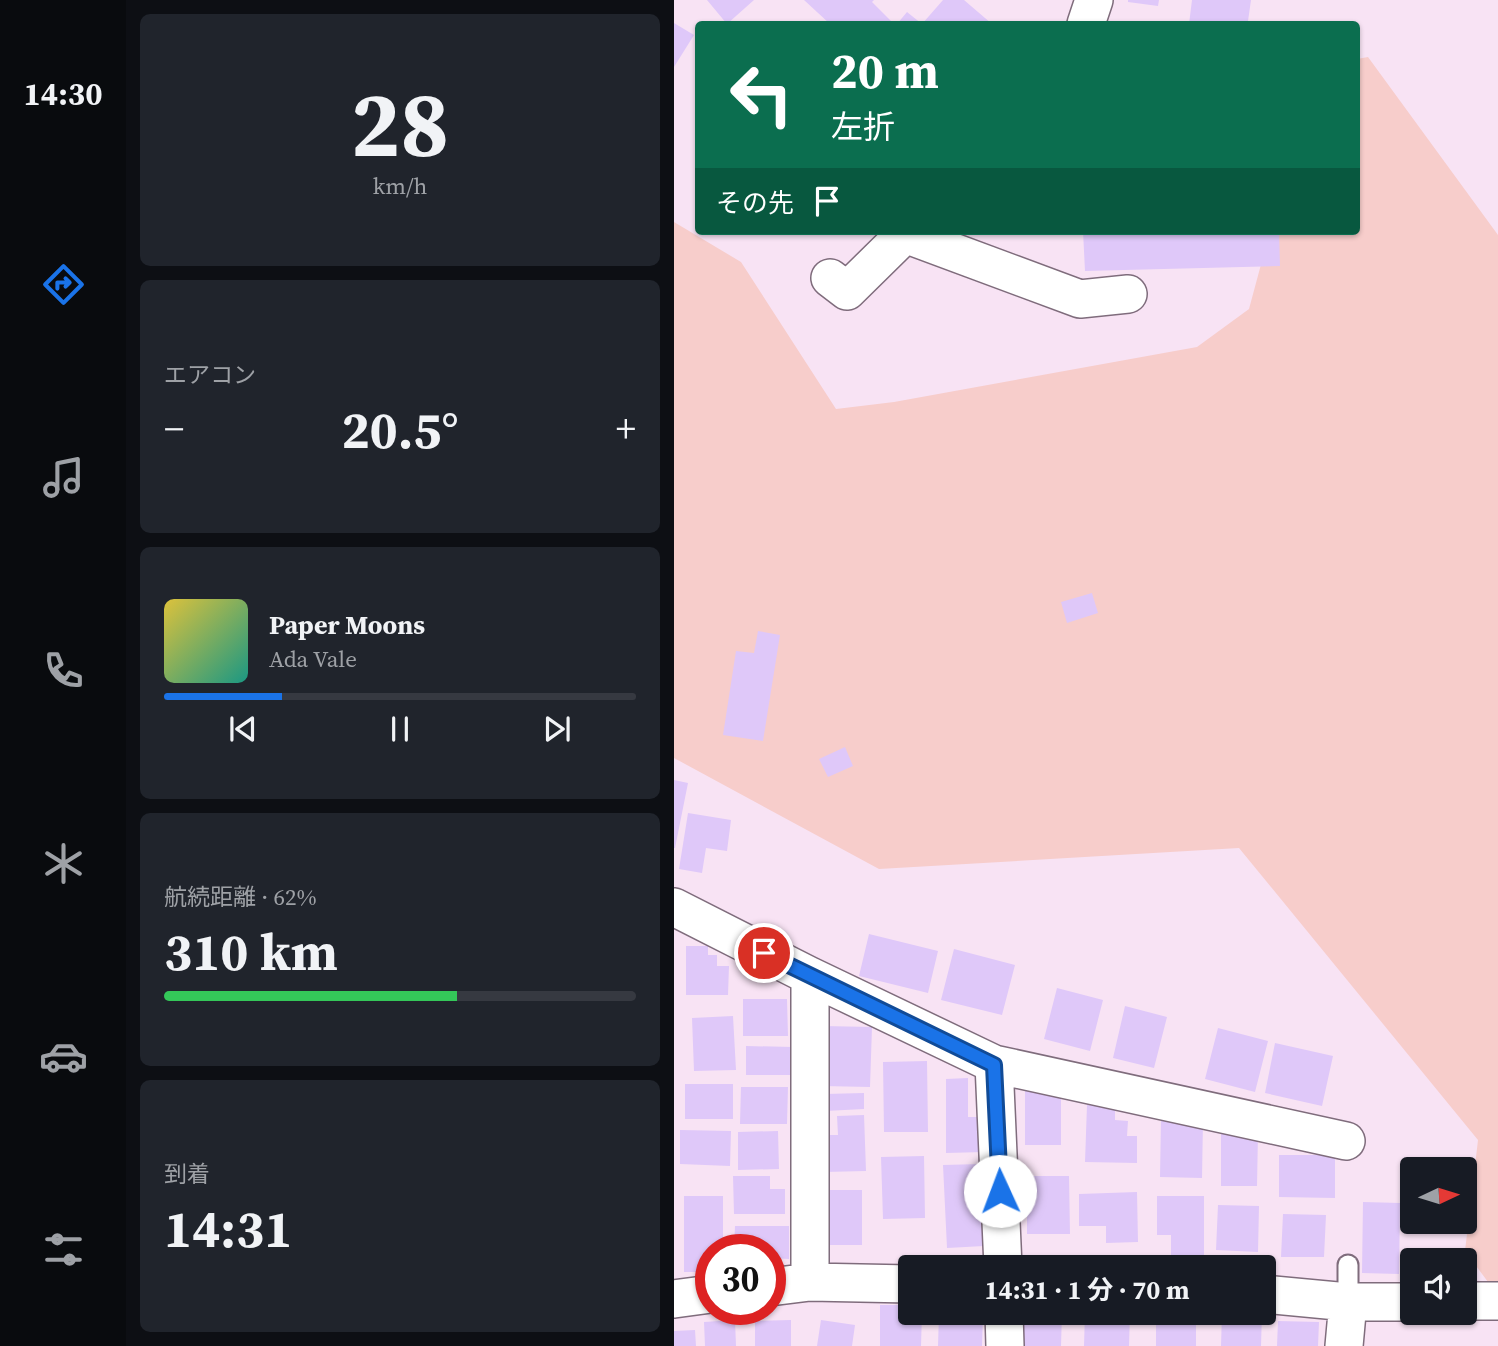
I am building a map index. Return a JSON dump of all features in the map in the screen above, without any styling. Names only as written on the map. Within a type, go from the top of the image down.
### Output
[{"type":"street","points":[[1087,21],[1094,0]]},
{"type":"street","points":[[830,278],[847,291],[904,235]]},
{"type":"street","points":[[915,235],[1080,299],[1128,295]]},
{"type":"street","points":[[674,907],[994,1065],[1345,1150]]},
{"type":"street","points":[[810,976],[810,1282]]},
{"type":"street","points":[[994,1065],[1002,1255]]},
{"type":"street","points":[[786,1285],[810,1282],[898,1284]]},
{"type":"street","points":[[1276,1295],[1348,1302],[1400,1301]]},
{"type":"street","points":[[674,1299],[695,1296]]},
{"type":"street","points":[[1477,1301],[1498,1301]]},
{"type":"street","points":[[1344,1346],[1348,1302]]},
{"type":"street","points":[[1004,1325],[1005,1346]]},
{"type":"lane","points":[[1348,1265],[1348,1302]]},
{"type":"shaded area","points":[[1368,57],[1498,235],[1498,1286],[1491,1286],[1477,1267],[1477,1248],[1465,1248],[1467,1234],[1477,1234],[1478,1140],[1239,848],[879,869],[674,758],[674,222],[741,262],[836,409],[894,402],[1197,347],[1249,309],[1269,235],[1360,235],[1360,58]]},
{"type":"building","points":[[707,0],[754,0],[730,21],[724,21]]},
{"type":"building","points":[[804,0],[874,0],[872,2],[891,21],[827,21]]},
{"type":"building","points":[[943,0],[964,0],[988,21],[925,21]]},
{"type":"building","points":[[1128,0],[1159,0],[1158,6]]},
{"type":"building","points":[[1192,0],[1251,0],[1248,21],[1189,21]]},
{"type":"building","points":[[907,12],[918,21],[900,21]]},
{"type":"building","points":[[674,23],[694,35],[674,67]]},
{"type":"building","points":[[1083,235],[1279,235],[1280,266],[1085,271]]},
{"type":"building","points":[[1092,593],[1098,613],[1067,623],[1061,602]]},
{"type":"building","points":[[758,631],[780,635],[763,741],[723,735],[736,651],[754,653]]},
{"type":"building","points":[[845,747],[853,766],[828,777],[819,759]]},
{"type":"building","points":[[674,780],[688,783],[675,848],[674,848]]},
{"type":"building","points":[[688,813],[731,820],[727,851],[706,848],[702,873],[679,869]]},
{"type":"building","points":[[869,934],[938,951],[928,993],[859,976]]},
{"type":"building","points":[[686,946],[708,946],[708,955],[717,955],[717,966],[729,966],[728,995],[686,995]]},
{"type":"building","points":[[954,949],[1015,965],[1002,1015],[941,1000]]},
{"type":"building","points":[[1057,988],[1103,1000],[1090,1051],[1044,1039]]},
{"type":"building","points":[[743,999],[787,999],[788,1036],[743,1036]]},
{"type":"building","points":[[1125,1006],[1167,1017],[1154,1068],[1113,1058]]},
{"type":"building","points":[[733,1016],[736,1070],[694,1071],[692,1018]]},
{"type":"building","points":[[823,1026],[872,1027],[870,1087],[822,1086]]},
{"type":"building","points":[[1218,1028],[1268,1041],[1255,1092],[1205,1079]]},
{"type":"building","points":[[1275,1043],[1333,1056],[1322,1106],[1265,1093]]},
{"type":"building","points":[[746,1046],[793,1047],[792,1075],[746,1075]]},
{"type":"building","points":[[927,1061],[928,1132],[884,1132],[883,1062]]},
{"type":"building","points":[[968,1078],[968,1117],[983,1117],[984,1152],[946,1153],[946,1079]]},
{"type":"building","points":[[685,1084],[733,1084],[733,1119],[685,1119]]},
{"type":"building","points":[[741,1087],[788,1087],[787,1124],[740,1124]]},
{"type":"building","points":[[1061,1087],[1061,1145],[1025,1145],[1025,1088]]},
{"type":"building","points":[[864,1093],[864,1109],[825,1111],[825,1094]]},
{"type":"building","points":[[1087,1105],[1115,1105],[1115,1120],[1128,1121],[1127,1136],[1137,1136],[1137,1163],[1085,1162]]},
{"type":"building","points":[[864,1115],[866,1171],[824,1172],[822,1135],[838,1135],[837,1116]]},
{"type":"building","points":[[1161,1119],[1203,1120],[1202,1178],[1160,1177]]},
{"type":"building","points":[[680,1130],[731,1131],[730,1166],[680,1164]]},
{"type":"building","points":[[778,1131],[779,1169],[738,1170],[738,1132]]},
{"type":"building","points":[[1221,1133],[1258,1133],[1257,1186],[1221,1186]]},
{"type":"building","points":[[1279,1155],[1335,1155],[1335,1198],[1279,1197]]},
{"type":"building","points":[[924,1156],[925,1218],[883,1219],[881,1157]]},
{"type":"building","points":[[981,1164],[984,1246],[947,1248],[943,1165]]},
{"type":"building","points":[[733,1176],[770,1176],[770,1189],[785,1189],[785,1214],[734,1214]]},
{"type":"building","points":[[1027,1176],[1069,1176],[1070,1234],[1027,1234]]},
{"type":"building","points":[[827,1190],[862,1190],[862,1245],[827,1245]]},
{"type":"building","points":[[1137,1192],[1138,1242],[1106,1243],[1106,1226],[1079,1226],[1079,1194]]},
{"type":"building","points":[[684,1196],[723,1196],[723,1234],[695,1234],[695,1272],[684,1272]]},
{"type":"building","points":[[1157,1196],[1204,1196],[1204,1255],[1171,1255],[1171,1235],[1157,1235]]},
{"type":"building","points":[[1363,1202],[1400,1203],[1399,1274],[1362,1273]]},
{"type":"building","points":[[1218,1205],[1259,1206],[1258,1252],[1216,1250]]},
{"type":"building","points":[[1283,1214],[1326,1215],[1324,1257],[1281,1257]]},
{"type":"building","points":[[735,1226],[789,1226],[789,1259],[786,1259],[786,1234],[735,1234]]},
{"type":"building","points":[[880,1305],[898,1305],[898,1325],[922,1325],[921,1346],[880,1346]]},
{"type":"building","points":[[786,1320],[791,1320],[791,1346],[755,1346],[755,1325],[786,1325]]},
{"type":"building","points":[[821,1320],[855,1325],[852,1346],[817,1346]]},
{"type":"building","points":[[1278,1321],[1319,1322],[1318,1346],[1277,1346]]},
{"type":"building","points":[[704,1325],[735,1325],[736,1346],[705,1346]]},
{"type":"building","points":[[939,1325],[983,1325],[982,1346],[938,1346]]},
{"type":"building","points":[[1023,1325],[1062,1325],[1061,1346],[1022,1346]]},
{"type":"building","points":[[1085,1325],[1130,1325],[1129,1346],[1084,1346]]},
{"type":"building","points":[[1156,1325],[1196,1325],[1196,1346],[1156,1346]]},
{"type":"building","points":[[1222,1325],[1262,1325],[1261,1346],[1221,1346]]},
{"type":"building","points":[[695,1330],[696,1346],[674,1346],[674,1331]]},
{"type":"route","points":[[764,953],[994,1065],[1000,1191]]}]
